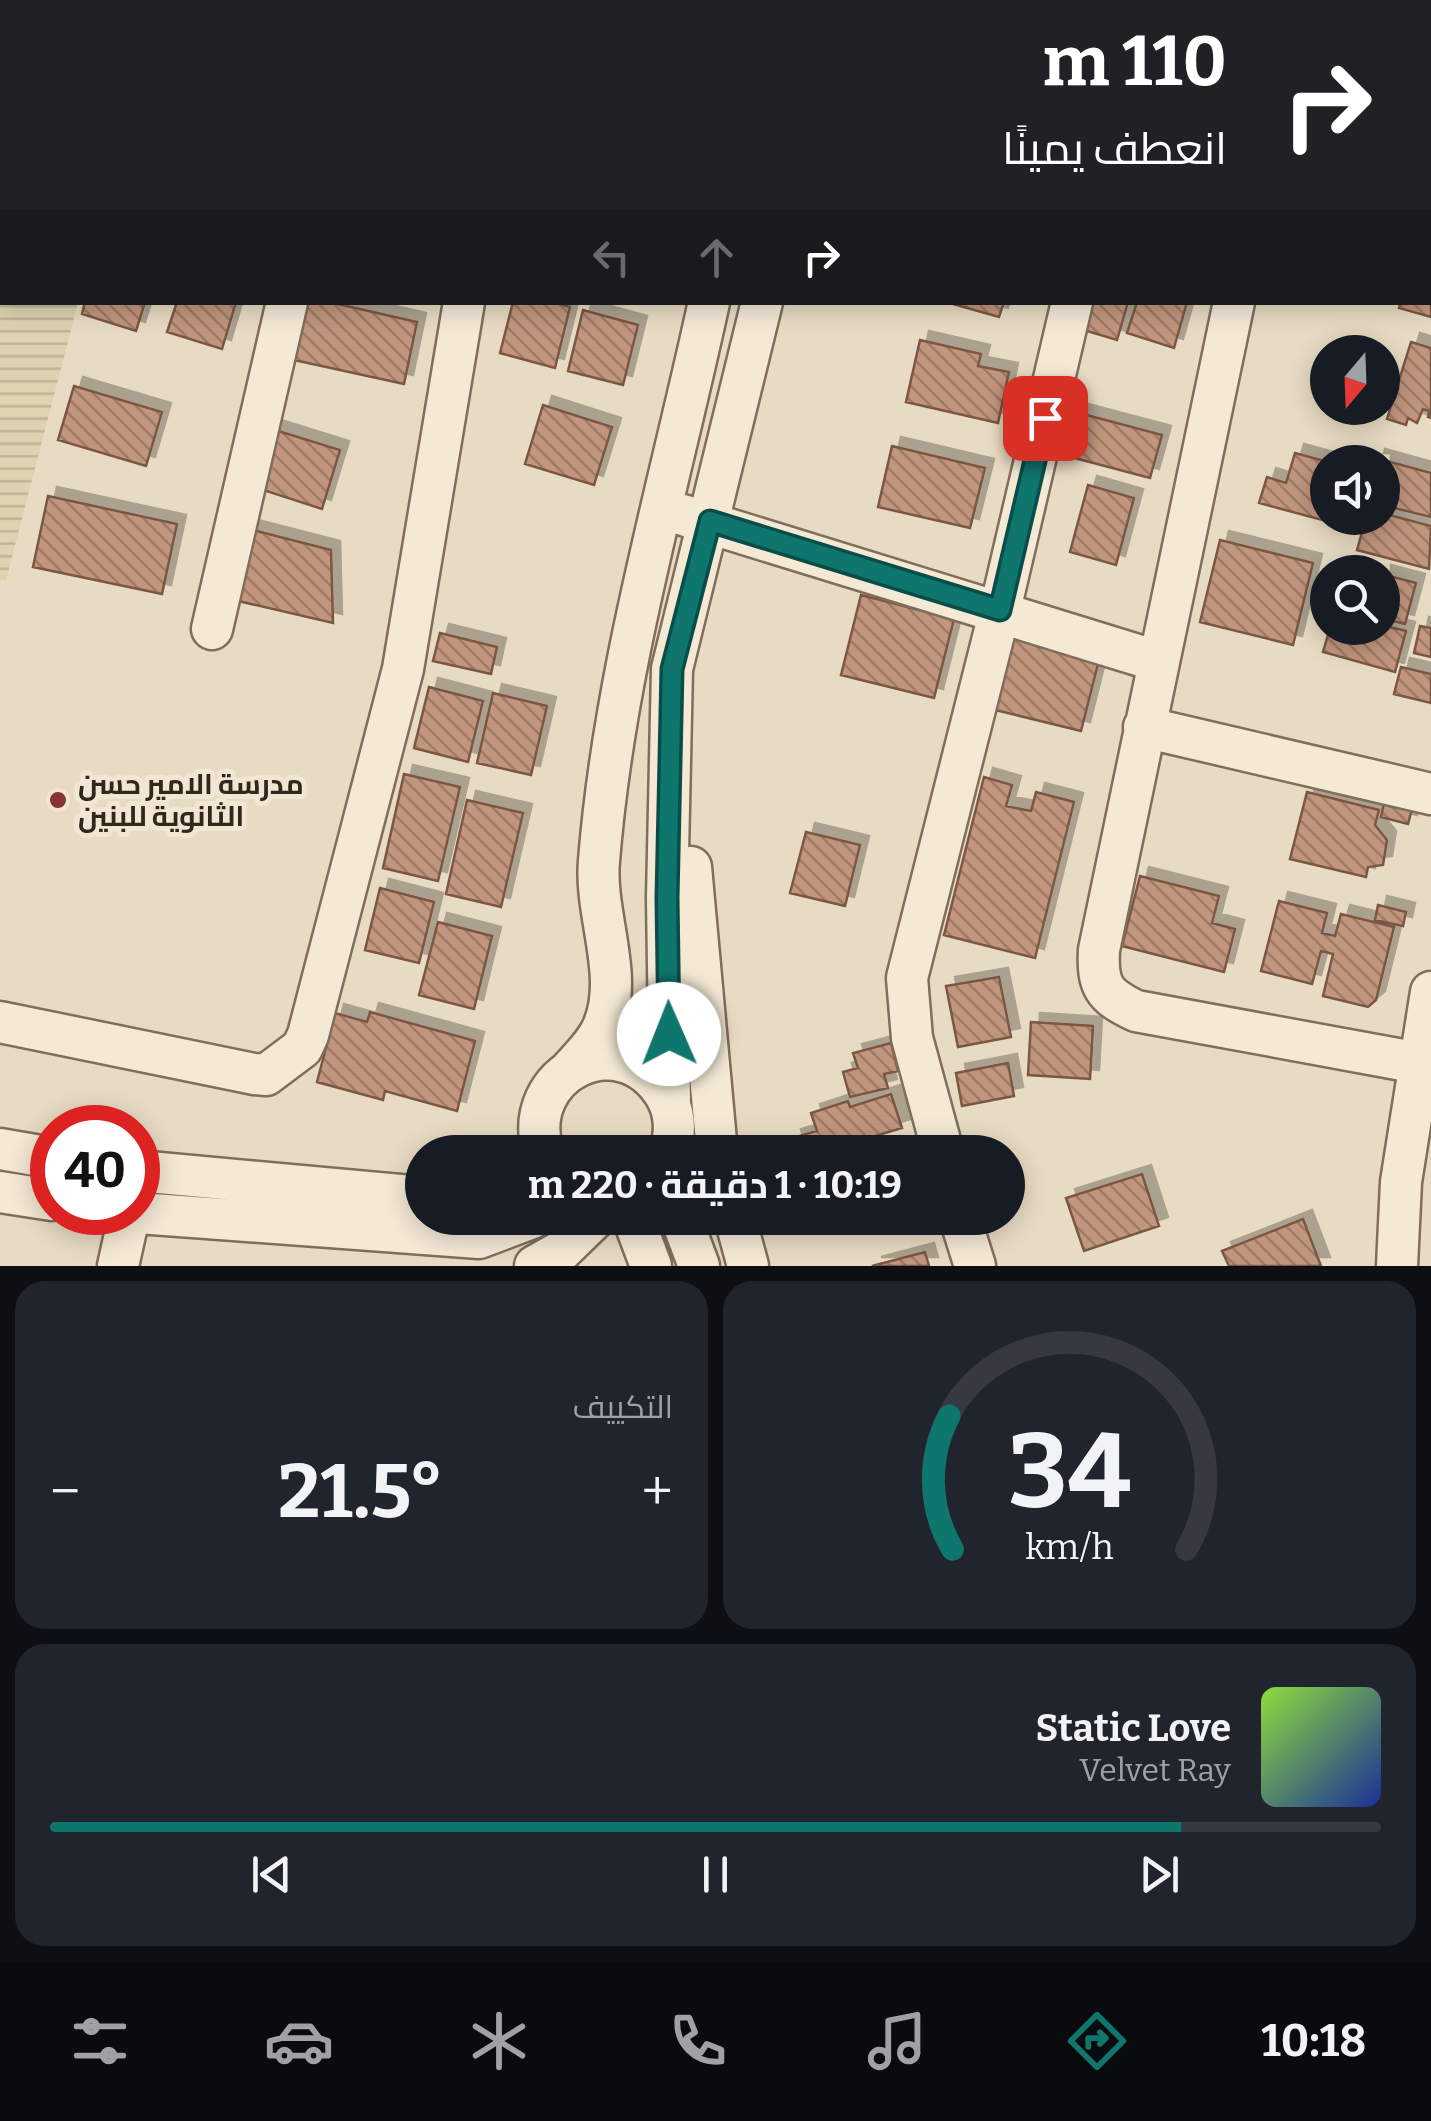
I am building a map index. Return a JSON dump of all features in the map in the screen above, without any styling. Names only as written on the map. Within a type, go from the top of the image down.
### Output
[{"type":"street","points":[[212,629],[286,305]]},
{"type":"street","points":[[0,1024],[266,1075],[302,1048],[403,669],[464,305]]},
{"type":"street","points":[[535,1135],[542,1105],[553,1084],[571,1069],[603,1026],[609,1004],[598,870],[606,775],[660,510],[708,305]]},
{"type":"street","points":[[670,1102],[667,898],[672,669],[761,305]]},
{"type":"street","points":[[938,1135],[912,1038],[907,978],[1000,610],[1071,305]]},
{"type":"street","points":[[1233,305],[1157,661],[1097,975],[1112,1000],[1136,1012],[1419,1062]]},
{"type":"street","points":[[660,510],[710,521],[1157,661]]},
{"type":"street","points":[[672,669],[716,1135]]},
{"type":"street","points":[[1144,728],[1431,794]]},
{"type":"street","points":[[1397,1266],[1401,1182],[1431,992]]},
{"type":"street","points":[[571,1069],[593,1060],[616,1060],[638,1067],[657,1082],[670,1102],[674,1113],[672,1135]]},
{"type":"street","points":[[0,1149],[30,1154]]},
{"type":"street","points":[[160,1173],[405,1195]]},
{"type":"street","points":[[0,1192],[30,1197]]},
{"type":"street","points":[[160,1215],[405,1233]]},
{"type":"street","points":[[118,1266],[124,1235]]},
{"type":"street","points":[[437,1235],[490,1235]]},
{"type":"street","points":[[535,1266],[560,1252],[578,1235]]},
{"type":"street","points":[[640,1235],[651,1266]]},
{"type":"street","points":[[687,1235],[699,1266]]},
{"type":"street","points":[[740,1235],[748,1266]]},
{"type":"street","points":[[965,1235],[975,1266]]},
{"type":"shaded area","points":[[0,305],[77,305],[6,580],[0,579]]},
{"type":"building","points":[[84,305],[144,305],[136,331],[82,314]]},
{"type":"building","points":[[176,305],[235,305],[222,349],[167,332]]},
{"type":"building","points":[[305,305],[342,305],[417,322],[404,384],[294,360]]},
{"type":"building","points":[[512,305],[570,307],[555,368],[500,353]]},
{"type":"building","points":[[957,305],[1003,305],[999,317]]},
{"type":"building","points":[[1076,305],[1127,305],[1117,340],[1070,326]]},
{"type":"building","points":[[1136,305],[1186,305],[1174,348],[1127,333]]},
{"type":"building","points":[[1431,305],[1431,317],[1399,308]]},
{"type":"building","points":[[583,310],[638,325],[623,385],[568,371]]},
{"type":"building","points":[[920,340],[981,354],[978,366],[1009,372],[998,423],[906,402]]},
{"type":"building","points":[[1411,342],[1431,348],[1431,418],[1429,411],[1423,409],[1417,423],[1408,418],[1406,425],[1400,423],[1400,377]]},
{"type":"building","points":[[74,386],[162,412],[146,466],[58,440]]},
{"type":"building","points":[[543,405],[612,427],[594,485],[525,464]]},
{"type":"building","points":[[1064,409],[1162,435],[1150,478],[1052,452]]},
{"type":"building","points":[[272,429],[340,450],[322,509],[254,487]]},
{"type":"building","points":[[892,446],[985,468],[970,528],[878,507]]},
{"type":"building","points":[[1295,453],[1310,457],[1310,517],[1259,503],[1267,477],[1286,483]]},
{"type":"building","points":[[1400,465],[1431,473],[1431,517],[1400,509]]},
{"type":"building","points":[[1088,485],[1134,498],[1116,565],[1070,552]]},
{"type":"building","points":[[48,496],[177,524],[162,594],[33,567]]},
{"type":"building","points":[[1400,518],[1431,526],[1429,569],[1400,561],[1400,555],[1357,550],[1361,535],[1400,535]]},
{"type":"building","points":[[249,529],[331,550],[333,623],[234,600]]},
{"type":"building","points":[[1220,540],[1310,562],[1293,645],[1200,622]]},
{"type":"building","points":[[1400,579],[1416,583],[1405,624],[1400,623]]},
{"type":"building","points":[[861,595],[954,619],[934,698],[841,675]]},
{"type":"building","points":[[1420,626],[1431,628],[1431,657],[1414,653]]},
{"type":"building","points":[[1007,628],[1101,652],[1081,731],[987,708]]},
{"type":"building","points":[[1400,630],[1406,631],[1395,672],[1323,652],[1325,645],[1400,645]]},
{"type":"building","points":[[440,633],[497,647],[491,674],[433,661]]},
{"type":"building","points":[[1401,667],[1431,674],[1431,703],[1394,694]]},
{"type":"building","points":[[429,687],[483,701],[468,762],[414,748]]},
{"type":"building","points":[[493,693],[547,706],[531,775],[477,763]]},
{"type":"building","points":[[404,774],[460,787],[438,881],[383,868]]},
{"type":"building","points":[[984,777],[1012,785],[1006,806],[1031,811],[1036,792],[1074,802],[1035,958],[944,935]]},
{"type":"building","points":[[1307,792],[1379,810],[1375,825],[1387,840],[1383,865],[1368,867],[1366,877],[1290,859]]},
{"type":"building","points":[[467,800],[523,813],[501,907],[446,894]]},
{"type":"building","points":[[1384,803],[1412,809],[1408,824],[1381,817]]},
{"type":"building","points":[[806,832],[860,845],[845,906],[790,893]]},
{"type":"building","points":[[1140,876],[1219,896],[1212,923],[1235,929],[1224,972],[1122,946]]},
{"type":"building","points":[[380,888],[434,902],[419,963],[365,950]]},
{"type":"building","points":[[1279,901],[1327,913],[1322,933],[1335,936],[1341,914],[1394,927],[1376,1000],[1368,1007],[1323,996],[1333,954],[1321,951],[1312,984],[1261,971]]},
{"type":"building","points":[[1378,905],[1406,912],[1403,926],[1375,920]]},
{"type":"building","points":[[438,922],[492,936],[474,1009],[419,995]]},
{"type":"building","points":[[999,977],[1011,1037],[958,1047],[946,986]]},
{"type":"building","points":[[370,1012],[475,1041],[457,1111],[385,1091],[383,1100],[317,1082],[335,1013],[367,1022]]},
{"type":"building","points":[[1031,1022],[1093,1026],[1090,1079],[1028,1075]]},
{"type":"building","points":[[891,1043],[898,1071],[884,1074],[888,1088],[850,1097],[843,1072],[858,1068],[853,1053]]},
{"type":"building","points":[[1008,1063],[1014,1096],[962,1106],[956,1073]]},
{"type":"building","points":[[891,1094],[902,1128],[879,1135],[803,1135],[817,1131],[811,1113],[848,1101],[850,1107]]},
{"type":"building","points":[[1142,1174],[1159,1226],[1084,1251],[1066,1198]]},
{"type":"building","points":[[1303,1219],[1321,1266],[1229,1266],[1222,1251]]},
{"type":"building","points":[[925,1252],[929,1266],[872,1266]]},
{"type":"place","name":"مدرسة الامير حسن الثانوية للبنين","points":[[58,800]]},
{"type":"route","points":[[669,1034],[667,898],[672,669],[710,521],[1000,610],[1045,418]]}]
